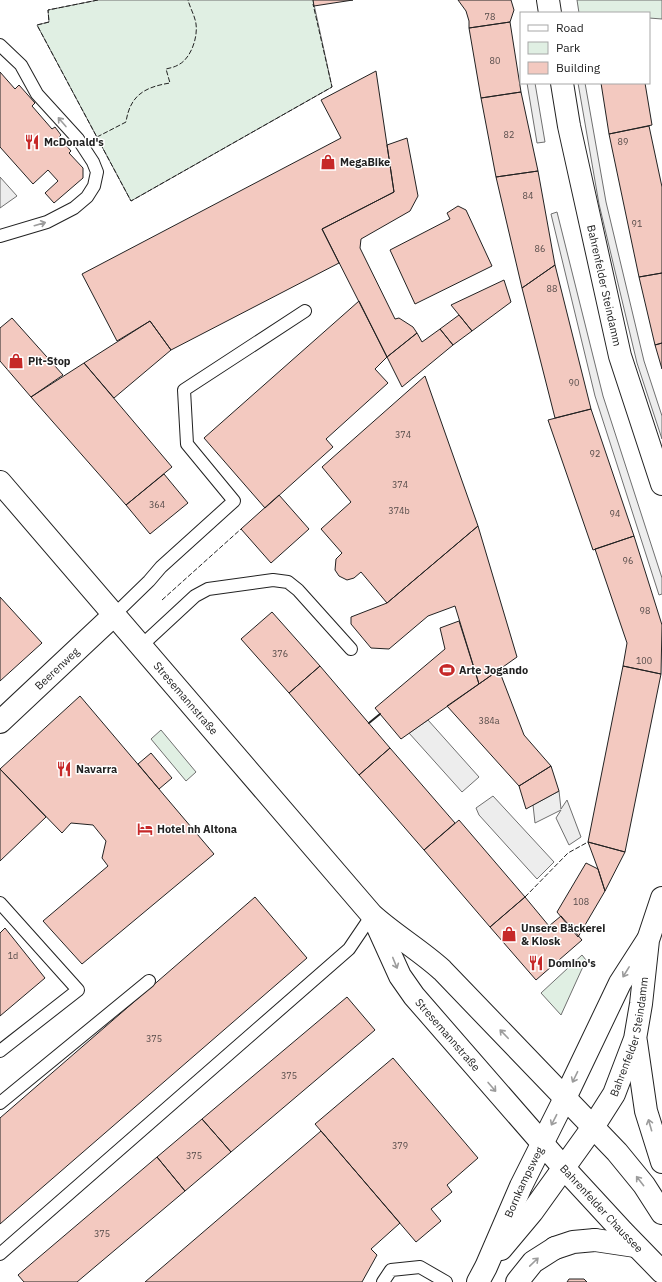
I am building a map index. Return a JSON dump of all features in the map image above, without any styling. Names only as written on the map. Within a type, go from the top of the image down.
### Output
[{"type":"main road","points":[[548,0],[550,12]]},
{"type":"main road","name":"Bahrenfelder Steindamm","points":[[562,84],[569,126],[620,356],[662,484]]},
{"type":"main road","name":"Stresemannstraße","points":[[0,482],[372,915],[392,933],[426,956],[442,970],[565,1098]]},
{"type":"main road","name":"Beerenweg","points":[[0,722],[114,615]]},
{"type":"main road","name":"Bahrenfelder Steindamm","points":[[593,1127],[614,1094],[635,1039],[641,1004],[648,940],[662,898]]},
{"type":"main road","name":"Stresemannstraße","points":[[372,915],[384,936],[400,976],[414,996],[542,1143]]},
{"type":"main road","name":"Bahrenfelder Steindamm","points":[[565,1098],[620,983],[648,940]]},
{"type":"main road","points":[[635,1039],[646,1111],[662,1162]]},
{"type":"main road","points":[[565,1098],[626,1163],[662,1213]]},
{"type":"main road","name":"Bornkampsweg","points":[[482,1275],[521,1186],[565,1098]]},
{"type":"main road","name":"Bornkampsweg","points":[[482,1275],[532,1212],[593,1127]]},
{"type":"main road","name":"Bahrenfelder Chaussee","points":[[542,1143],[635,1246],[662,1272]]},
{"type":"main road","points":[[517,1282],[533,1262],[555,1248],[573,1242],[595,1240],[635,1246]]},
{"type":"lane","points":[[0,44],[21,65],[38,94],[78,139],[93,162],[97,172],[94,186],[86,197],[74,208],[47,222],[1,235]]},
{"type":"lane","points":[[114,615],[149,582],[161,567],[234,501],[187,444],[184,390],[305,311]]},
{"type":"lane","points":[[141,646],[195,596],[208,589],[273,580],[288,582],[298,590],[351,650]]},
{"type":"lane","points":[[0,903],[78,990],[0,1051]]},
{"type":"lane","points":[[0,1254],[349,949],[372,915]]},
{"type":"lane","points":[[0,1103],[149,981]]},
{"type":"lane","points":[[383,1282],[391,1270],[420,1267],[446,1282]]},
{"type":"green space","points":[[98,0],[313,0],[332,87],[131,201],[37,25],[49,22],[48,10]]},
{"type":"green space","points":[[577,0],[662,0],[662,19],[650,18],[650,12],[579,12]]},
{"type":"green space","points":[[161,730],[196,772],[186,781],[151,739]]},
{"type":"green space","points":[[582,955],[586,960],[561,1015],[541,993]]},
{"type":"shaded area","points":[[527,84],[535,84],[545,142],[537,143]]},
{"type":"shaded area","points":[[578,84],[585,84],[606,202],[644,361],[662,416],[662,439],[637,363],[599,204]]},
{"type":"shaded area","points":[[0,177],[17,196],[0,208]]},
{"type":"shaded area","points":[[557,212],[603,396],[662,578],[662,594],[659,595],[595,396],[551,214]]},
{"type":"shaded area","points":[[428,720],[479,777],[462,792],[409,733]]},
{"type":"shaded area","points":[[559,791],[561,809],[567,800],[581,837],[569,845],[556,818],[561,810],[535,823],[533,805]]},
{"type":"shaded area","points":[[493,796],[554,862],[537,879],[479,815],[476,808]]},
{"type":"building","points":[[313,0],[353,0],[314,6]]},
{"type":"building","points":[[458,0],[511,0],[514,10],[510,22],[469,28],[469,21],[466,11]]},
{"type":"building","points":[[510,22],[521,92],[481,98],[469,28]]},
{"type":"building","points":[[376,71],[394,192],[322,229],[339,263],[171,350],[150,321],[117,341],[82,274],[341,138],[321,100]]},
{"type":"building","name":"McDonald's","points":[[0,72],[15,89],[19,85],[35,103],[32,106],[52,129],[55,127],[61,135],[59,137],[71,151],[69,153],[83,168],[83,178],[54,203],[45,193],[58,181],[48,170],[33,184],[0,147]]},
{"type":"building","points":[[601,84],[645,84],[652,125],[609,134]]},
{"type":"building","points":[[521,92],[538,171],[496,177],[481,98]]},
{"type":"building","points":[[649,126],[662,187],[662,273],[639,277],[609,134]]},
{"type":"building","points":[[407,138],[418,196],[410,211],[361,239],[360,248],[395,319],[399,318],[413,327],[417,333],[387,357],[322,229],[394,192],[387,145]]},
{"type":"building","points":[[538,171],[555,265],[522,288],[496,177]]},
{"type":"building","points":[[458,206],[466,210],[492,266],[415,304],[390,250],[450,219],[447,213]]},
{"type":"building","points":[[555,265],[591,409],[555,418],[522,288]]},
{"type":"building","points":[[662,273],[662,343],[655,345],[639,277]]},
{"type":"building","points":[[504,280],[511,302],[472,331],[451,305]]},
{"type":"building","points":[[359,301],[387,357],[375,369],[388,383],[326,439],[333,447],[265,508],[204,438]]},
{"type":"building","points":[[459,315],[472,331],[453,345],[440,329]]},
{"type":"building","points":[[12,318],[63,375],[31,397],[0,361],[0,328]]},
{"type":"building","points":[[150,321],[171,350],[114,398],[84,363]]},
{"type":"building","points":[[440,329],[453,345],[402,387],[387,357],[417,333],[422,342]]},
{"type":"building","points":[[662,343],[662,369],[655,345]]},
{"type":"building","points":[[84,363],[172,467],[126,505],[31,397]]},
{"type":"building","points":[[425,376],[478,526],[387,603],[361,572],[354,578],[347,580],[339,576],[335,570],[336,559],[342,553],[321,529],[351,502],[322,467]]},
{"type":"building","points":[[591,409],[634,536],[593,550],[548,420]]},
{"type":"building","points":[[164,474],[188,503],[150,534],[126,505]]},
{"type":"building","points":[[279,495],[309,529],[271,563],[241,529]]},
{"type":"building","points":[[478,526],[517,657],[479,684],[455,606],[428,616],[389,649],[371,648],[351,624],[351,617],[387,603]]},
{"type":"building","points":[[634,536],[662,625],[661,674],[623,666],[627,643],[595,549]]},
{"type":"building","points":[[0,597],[42,643],[0,681]]},
{"type":"building","points":[[272,612],[320,666],[289,693],[241,639]]},
{"type":"building","name":"Arte Jogando","points":[[459,621],[479,684],[401,739],[375,708],[445,649],[440,628]]},
{"type":"building","points":[[320,666],[390,748],[359,775],[289,693]]},
{"type":"building","points":[[623,666],[661,674],[625,852],[588,842]]},
{"type":"building","points":[[499,670],[524,735],[551,766],[519,786],[447,706]]},
{"type":"building","name":"Hotel nh Altona","points":[[80,696],[214,854],[82,964],[43,921],[108,866],[102,858],[106,841],[93,825],[71,823],[62,833],[0,769]]},
{"type":"building","points":[[390,748],[455,823],[424,850],[359,775]]},
{"type":"building","points":[[151,753],[172,778],[159,789],[138,764]]},
{"type":"building","points":[[551,766],[559,791],[526,809],[519,786]]},
{"type":"building","points":[[0,769],[46,817],[0,861]]},
{"type":"building","points":[[459,820],[525,897],[490,927],[424,850]]},
{"type":"building","points":[[588,842],[625,852],[605,891],[598,869]]},
{"type":"building","points":[[586,863],[598,869],[605,891],[578,937],[557,912]]},
{"type":"building","points":[[255,897],[307,958],[0,1224],[0,1118]]},
{"type":"building","points":[[525,897],[549,926],[561,916],[582,940],[536,980],[490,927]]},
{"type":"building","points":[[5,928],[45,978],[0,1016],[0,933]]},
{"type":"building","points":[[347,997],[375,1030],[231,1152],[202,1119]]},
{"type":"building","points":[[393,1058],[478,1158],[447,1185],[452,1192],[431,1209],[441,1221],[416,1242],[315,1124]]},
{"type":"building","points":[[202,1119],[231,1152],[185,1191],[157,1157]]},
{"type":"building","points":[[321,1131],[400,1223],[371,1249],[377,1255],[362,1282],[145,1282]]},
{"type":"building","points":[[157,1157],[185,1191],[77,1282],[24,1282],[18,1275]]},
{"type":"building","points":[[569,1279],[584,1279],[587,1282],[567,1282]]},
{"type":"fence","points":[[98,0],[48,10],[49,22],[37,25],[131,201],[332,87],[313,4]]},
{"type":"fence","points":[[97,137],[126,122],[131,105],[135,99],[146,90],[170,83],[166,69],[183,62],[187,58],[193,47],[196,35],[195,18],[188,0]]},
{"type":"fence","points":[[162,600],[241,529]]},
{"type":"fence","points":[[525,897],[568,853],[588,842]]},
{"type":"wall","points":[[369,723],[380,714]]},
{"type":"place","name":"McDonald's","points":[[32,142]]},
{"type":"place","name":"MegaBike","points":[[328,162]]},
{"type":"place","name":"Pit-Stop","points":[[16,361]]},
{"type":"place","name":"Arte Jogando","points":[[447,670]]},
{"type":"place","name":"Navarra","points":[[64,769]]},
{"type":"place","name":"Hotel nh Altona","points":[[145,829]]},
{"type":"place","name":"Unsere Bäckerei & Kiosk","points":[[509,934]]},
{"type":"place","name":"Domino's","points":[[536,963]]}]
